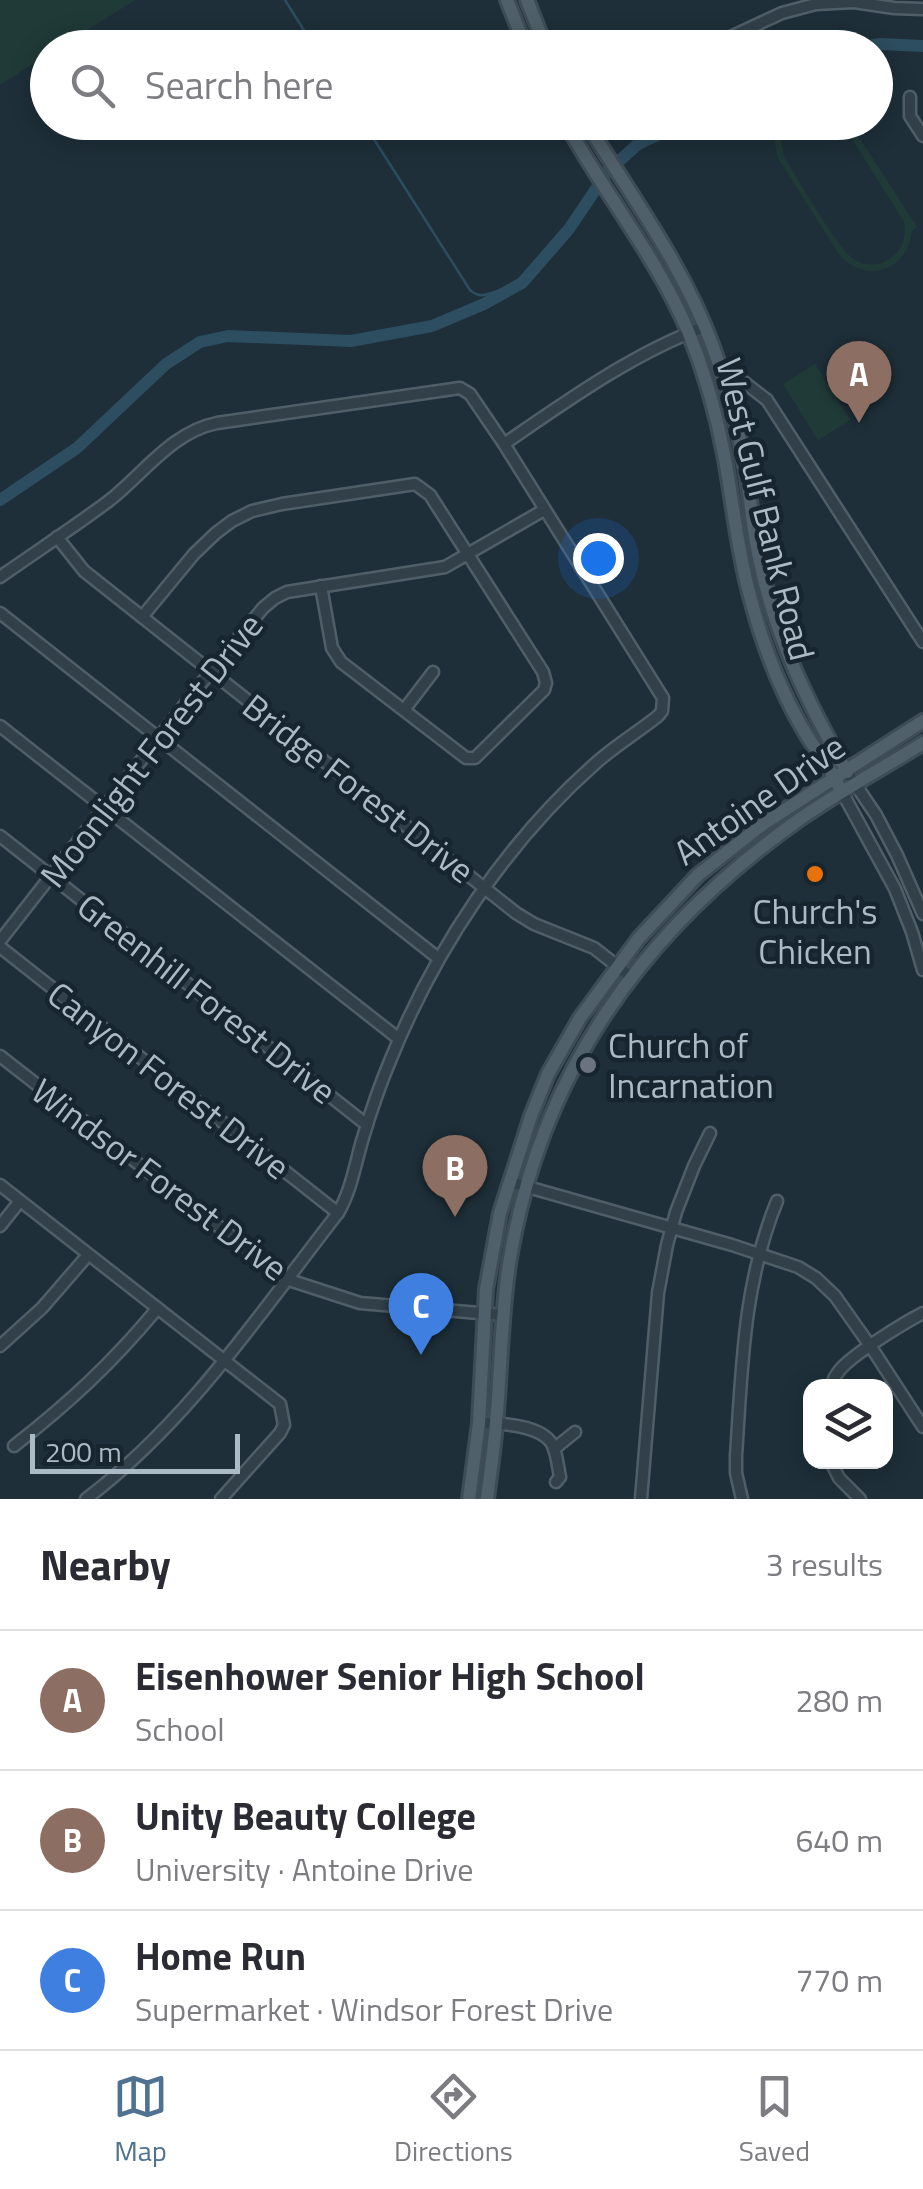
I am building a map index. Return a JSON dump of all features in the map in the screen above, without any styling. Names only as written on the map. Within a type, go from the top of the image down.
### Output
[{"type":"main road","points":[[507,0],[519,30]]},
{"type":"main road","points":[[527,0],[539,30]]},
{"type":"main road","name":"West Gulf Bank Road","points":[[575,140],[666,285],[688,333],[721,439],[750,594],[778,678],[820,758],[845,782]]},
{"type":"main road","name":"West Gulf Bank Road","points":[[597,140],[641,207],[704,326],[739,437],[760,563],[777,625],[845,782]]},
{"type":"main road","points":[[625,216],[641,207]]},
{"type":"main road","points":[[721,439],[739,437]]},
{"type":"main road","points":[[778,678],[795,674]]},
{"type":"main road","points":[[801,726],[817,718]]},
{"type":"main road","name":"Antoine Drive","points":[[487,1499],[503,1316],[526,1186],[552,1113],[603,1014],[663,938],[731,872],[923,722]]},
{"type":"main road","name":"Antoine Drive","points":[[469,1499],[479,1422],[485,1314],[500,1213],[548,1074],[580,1018],[659,914],[697,876],[763,824],[923,743]]},
{"type":"street","points":[[746,30],[782,13],[816,4],[854,2],[923,9]]},
{"type":"street","points":[[910,97],[910,116],[923,136]]},
{"type":"street","points":[[504,444],[648,351],[704,326]]},
{"type":"street","points":[[723,378],[736,376],[767,400],[923,642]]},
{"type":"street","points":[[0,576],[109,500],[176,442],[199,428],[460,388],[470,394],[504,444],[661,692],[664,706],[658,716],[576,781],[532,828],[486,888],[438,958],[399,1039],[338,1213],[171,1423],[86,1499]]},
{"type":"street","points":[[142,618],[194,554],[232,521],[252,511],[415,484],[430,494],[544,672],[546,684],[541,694],[475,758],[466,758],[341,662],[332,648],[321,586]]},
{"type":"street","name":"Moonlight Forest Drive","points":[[0,944],[211,671],[274,598],[287,592],[445,567],[544,510]]},
{"type":"street","name":"Bridge Forest Drive","points":[[57,537],[84,571],[486,888],[531,922],[580,941],[631,977]]},
{"type":"street","points":[[0,613],[438,958]]},
{"type":"street","points":[[404,710],[434,672]]},
{"type":"street","points":[[0,726],[399,1039]]},
{"type":"street","name":"West Gulf Bank Road","points":[[845,782],[876,814],[923,914]]},
{"type":"street","name":"West Gulf Bank Road","points":[[845,782],[895,889],[923,970]]},
{"type":"street","name":"Greenhill Forest Drive","points":[[0,836],[367,1124]]},
{"type":"street","points":[[895,889],[910,882]]},
{"type":"street","name":"Canyon Forest Drive","points":[[0,944],[338,1213]]},
{"type":"street","name":"Windsor Forest Drive","points":[[0,1056],[286,1279],[360,1303],[503,1316]]},
{"type":"street","points":[[641,1499],[658,1293],[671,1228],[710,1133]]},
{"type":"street","points":[[510,1182],[791,1264],[816,1278],[835,1296],[923,1427]]},
{"type":"street","points":[[0,1186],[280,1404],[284,1424],[280,1433],[221,1499]]},
{"type":"street","points":[[0,1226],[20,1201]]},
{"type":"street","points":[[742,1499],[736,1456],[745,1328],[758,1254],[777,1201]]},
{"type":"street","points":[[0,1346],[42,1308],[88,1255]]},
{"type":"street","points":[[14,1446],[108,1366],[157,1309]]},
{"type":"street","points":[[834,1379],[843,1367],[923,1313]]},
{"type":"street","points":[[479,1422],[508,1424],[551,1442],[560,1477],[556,1482]]},
{"type":"street","points":[[554,1449],[575,1432]]},
{"type":"street","points":[[834,1469],[860,1499]]},
{"type":"green space","points":[[0,0],[135,0],[87,30],[30,30],[30,66],[0,85]]},
{"type":"green space","points":[[774,140],[781,140],[784,156],[848,254],[864,264],[878,264],[899,250],[904,222],[853,140],[861,140],[917,227],[903,255],[885,269],[874,271],[863,270],[841,257],[778,158]]},
{"type":"green space","points":[[815,364],[850,420],[818,440],[783,384]]},
{"type":"waterway","points":[[285,0],[304,30]]},
{"type":"waterway","points":[[893,45],[923,46]]},
{"type":"waterway","points":[[374,140],[470,290],[485,295],[512,289]]},
{"type":"waterway","points":[[0,500],[77,448],[166,364],[200,342],[228,336],[351,341],[432,326],[522,283],[569,229],[608,171],[647,140]]},
{"type":"place","name":"Eisenhower Senior High School","points":[[859,423]]},
{"type":"place","name":"Church's Chicken","points":[[815,874]]},
{"type":"place","name":"Church of Incarnation","points":[[588,1065]]},
{"type":"place","name":"Unity Beauty College","points":[[455,1217]]},
{"type":"place","name":"Home Run","points":[[421,1355]]}]
